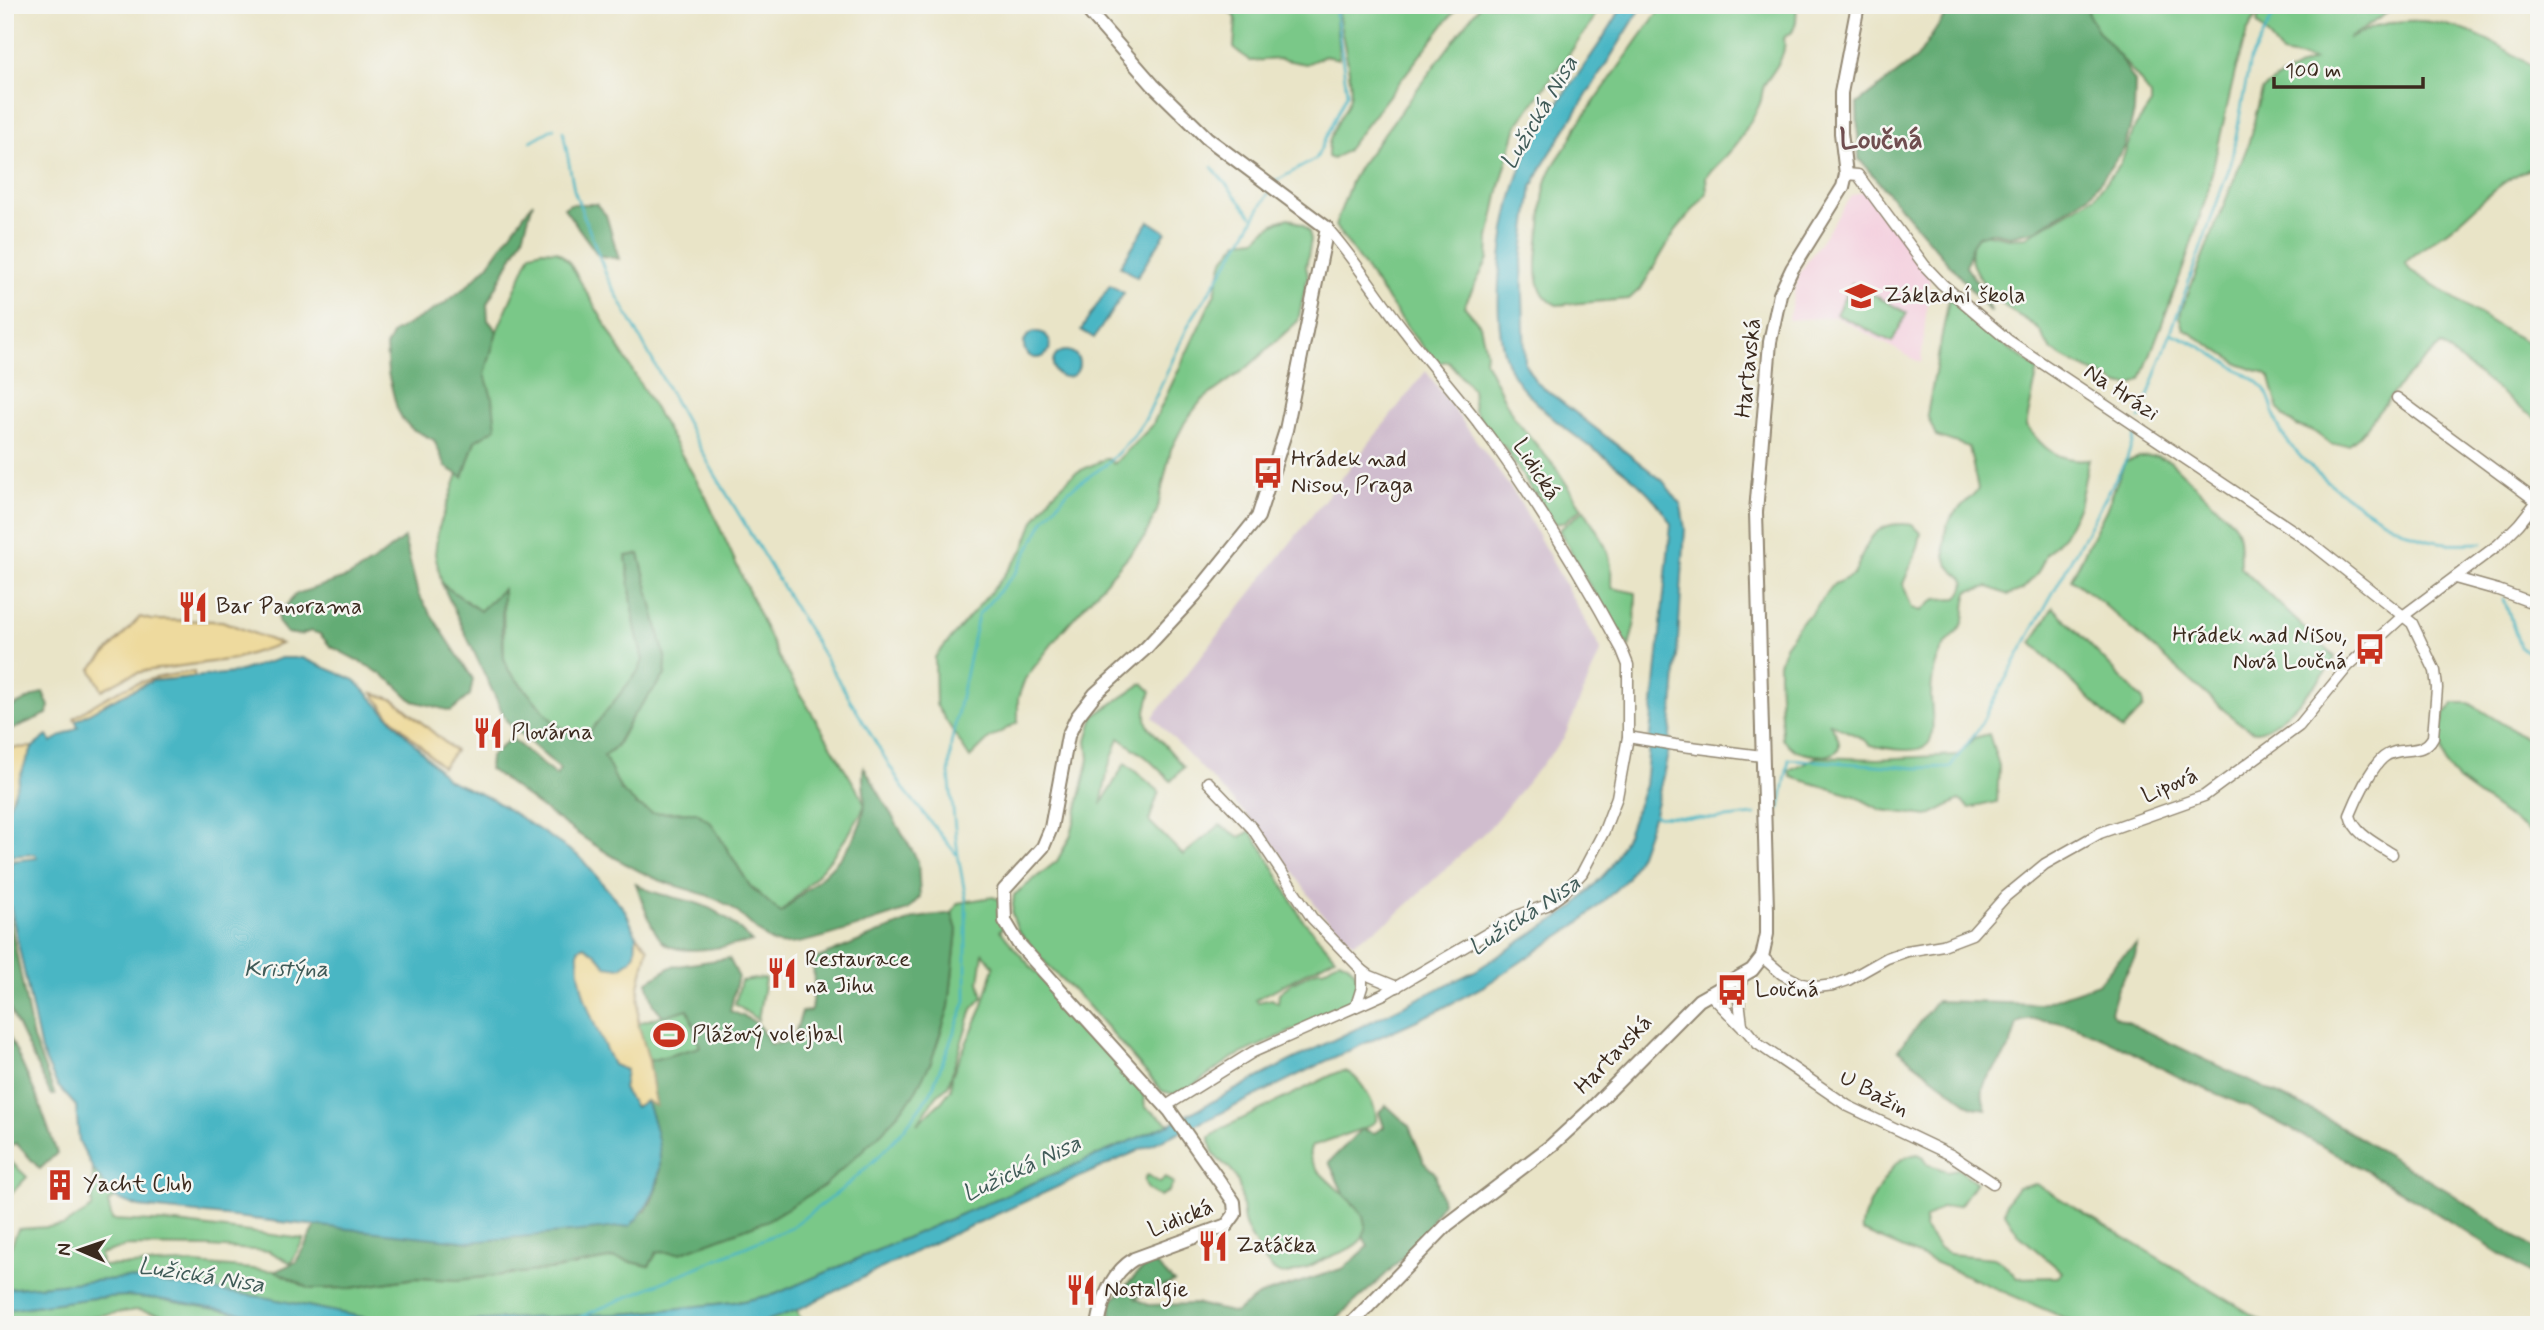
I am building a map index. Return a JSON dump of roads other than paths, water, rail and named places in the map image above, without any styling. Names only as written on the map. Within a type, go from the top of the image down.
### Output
[{"type":"street","name":"Lidická","points":[[1083,5],[1153,85],[1207,138],[1327,228],[1355,260],[1407,334],[1496,446],[1530,496],[1614,635],[1629,665],[1628,737],[1617,797],[1604,831],[1582,873],[1547,905],[1517,916],[1397,987],[1253,1052],[1168,1108],[1234,1202],[1236,1214],[1227,1225],[1134,1259],[1125,1265],[1108,1287],[1098,1325]]},
{"type":"street","points":[[1846,174],[1841,133],[1841,93],[1858,5]]},
{"type":"street","name":"Na Hrázi","points":[[1846,174],[1858,175],[1925,267],[2009,341],[2310,542],[2412,623],[2435,671],[2437,688],[2433,737],[2430,744],[2423,748],[2397,751],[2384,757],[2375,768],[2350,816],[2361,833],[2392,854]]},
{"type":"street","name":"Hartavská","points":[[1350,1325],[1447,1225],[1588,1112],[1678,1019],[1709,993],[1742,977],[1762,957],[1767,934],[1767,910],[1756,512],[1770,342],[1780,294],[1838,197],[1846,174]]},
{"type":"street","points":[[1168,1108],[1018,943],[1005,921],[1003,898],[1008,884],[1036,858],[1051,828],[1068,736],[1077,717],[1095,694],[1146,648],[1195,595],[1258,517],[1286,430],[1327,228]]},
{"type":"street","points":[[2397,398],[2538,501]]},
{"type":"street","name":"Lipová","points":[[1762,957],[1782,974],[1802,984],[1825,986],[1848,980],[1887,958],[1907,951],[1943,945],[1972,934],[2006,896],[2045,864],[2100,833],[2204,796],[2298,726],[2348,666],[2403,616],[2498,545],[2538,501]]},
{"type":"street","points":[[2455,578],[2539,605]]},
{"type":"street","points":[[1628,737],[1762,756]]},
{"type":"street","points":[[1208,782],[1252,828],[1312,918],[1362,970],[1397,987]]},
{"type":"street","points":[[1356,1006],[1361,996],[1362,970]]},
{"type":"street","points":[[1742,977],[1740,1000],[1744,1029]]},
{"type":"street","name":"U Bažin","points":[[1709,993],[1777,1059],[1848,1106],[1951,1156],[1993,1183]]},
{"type":"water","points":[[1623,5],[1643,5],[1532,187],[1522,260],[1525,364],[1536,382],[1663,481],[1681,505],[1685,529],[1668,754],[1654,814],[1640,854],[1627,879],[1582,921],[1486,985],[1437,1011],[1326,1061],[1215,1116],[935,1242],[797,1310],[758,1324],[308,1325],[126,1296],[5,1310],[5,1289],[127,1278],[268,1298],[366,1318],[422,1323],[636,1313],[743,1301],[776,1294],[1170,1124],[1288,1062],[1475,971],[1574,907],[1610,868],[1627,835],[1645,785],[1671,524],[1658,505],[1627,473],[1555,420],[1516,379],[1507,362],[1501,339],[1499,280],[1508,216],[1524,159],[1535,138]]},
{"type":"water","points":[[1149,221],[1166,232],[1137,277],[1120,266]]},
{"type":"water","points":[[1110,285],[1124,293],[1094,338],[1081,330]]},
{"type":"water","points":[[1037,332],[1046,336],[1050,345],[1046,354],[1037,358],[1028,354],[1024,345],[1028,336]]},
{"type":"water","points":[[1066,351],[1076,354],[1079,364],[1076,374],[1066,377],[1056,374],[1053,364],[1056,354]]},
{"type":"water","name":"Kristýna","points":[[281,658],[302,658],[355,680],[448,780],[492,799],[580,857],[625,910],[636,935],[635,953],[631,960],[620,968],[606,966],[584,946],[578,949],[578,965],[588,1009],[600,1037],[613,1065],[626,1070],[623,1089],[635,1107],[646,1101],[657,1135],[660,1167],[657,1182],[643,1212],[630,1226],[471,1242],[139,1207],[115,1198],[93,1169],[79,1141],[76,1106],[57,1085],[41,1051],[8,896],[13,883],[11,861],[37,858],[35,854],[11,856],[9,836],[5,834],[5,817],[33,747],[47,736],[51,742],[78,727],[76,721],[152,681],[234,673]]},
{"type":"waterway","points":[[1274,182],[1316,159],[1347,93],[1335,5]]},
{"type":"waterway","points":[[2140,419],[2231,163],[2250,60],[2279,5]]},
{"type":"waterway","points":[[531,141],[554,128]]},
{"type":"waterway","points":[[563,131],[574,190],[607,277],[710,466],[903,788],[957,855]]},
{"type":"waterway","points":[[1212,167],[1252,216]]},
{"type":"waterway","points":[[580,1317],[790,1228],[844,1188],[879,1156],[904,1129],[931,1092],[966,1001],[966,899],[949,774],[951,744],[978,615],[1017,571],[1045,519],[1069,490],[1107,464],[1133,437],[1146,418],[1190,322],[1270,190]]},
{"type":"waterway","points":[[2170,333],[2204,349],[2259,383],[2268,394],[2283,435],[2311,466],[2349,498],[2391,524],[2429,540],[2482,543]]},
{"type":"waterway","points":[[1773,810],[1780,808],[1789,759],[1917,768],[1950,767],[1977,731],[2127,458],[2135,435]]},
{"type":"waterway","points":[[2504,599],[2520,647],[2539,659]]},
{"type":"waterway","points":[[1651,814],[1717,819],[1755,815]]},
{"type":"place","name":"Základní škola","points":[[1861,296]]},
{"type":"place","name":"Hrádek nad Nisou, Praga","points":[[1268,473]]},
{"type":"place","name":"Bar Panorama","points":[[193,607]]},
{"type":"place","name":"Hrádek nad Nisou, Nová Loučná","points":[[2370,649]]},
{"type":"place","name":"Plovárna","points":[[488,733]]},
{"type":"place","name":"Restaurace na Jihu","points":[[782,973]]},
{"type":"place","name":"Loučná","points":[[1732,990]]},
{"type":"place","name":"Plážový volejbal","points":[[669,1035]]},
{"type":"place","name":"Yacht Club","points":[[60,1185]]},
{"type":"place","name":"Zatáčka","points":[[1213,1246]]},
{"type":"place","name":"Nostalgie","points":[[1081,1290]]},
{"type":"district","name":"Loučná","points":[[1881,139]]},
{"type":"water label","name":"Lužická Nisa","points":[[1540,113]]},
{"type":"water label","name":"Lužická Nisa","points":[[1525,916]]},
{"type":"water label","name":"Lužická Nisa","points":[[1022,1169]]},
{"type":"water label","name":"Lužická Nisa","points":[[201,1276]]}]
